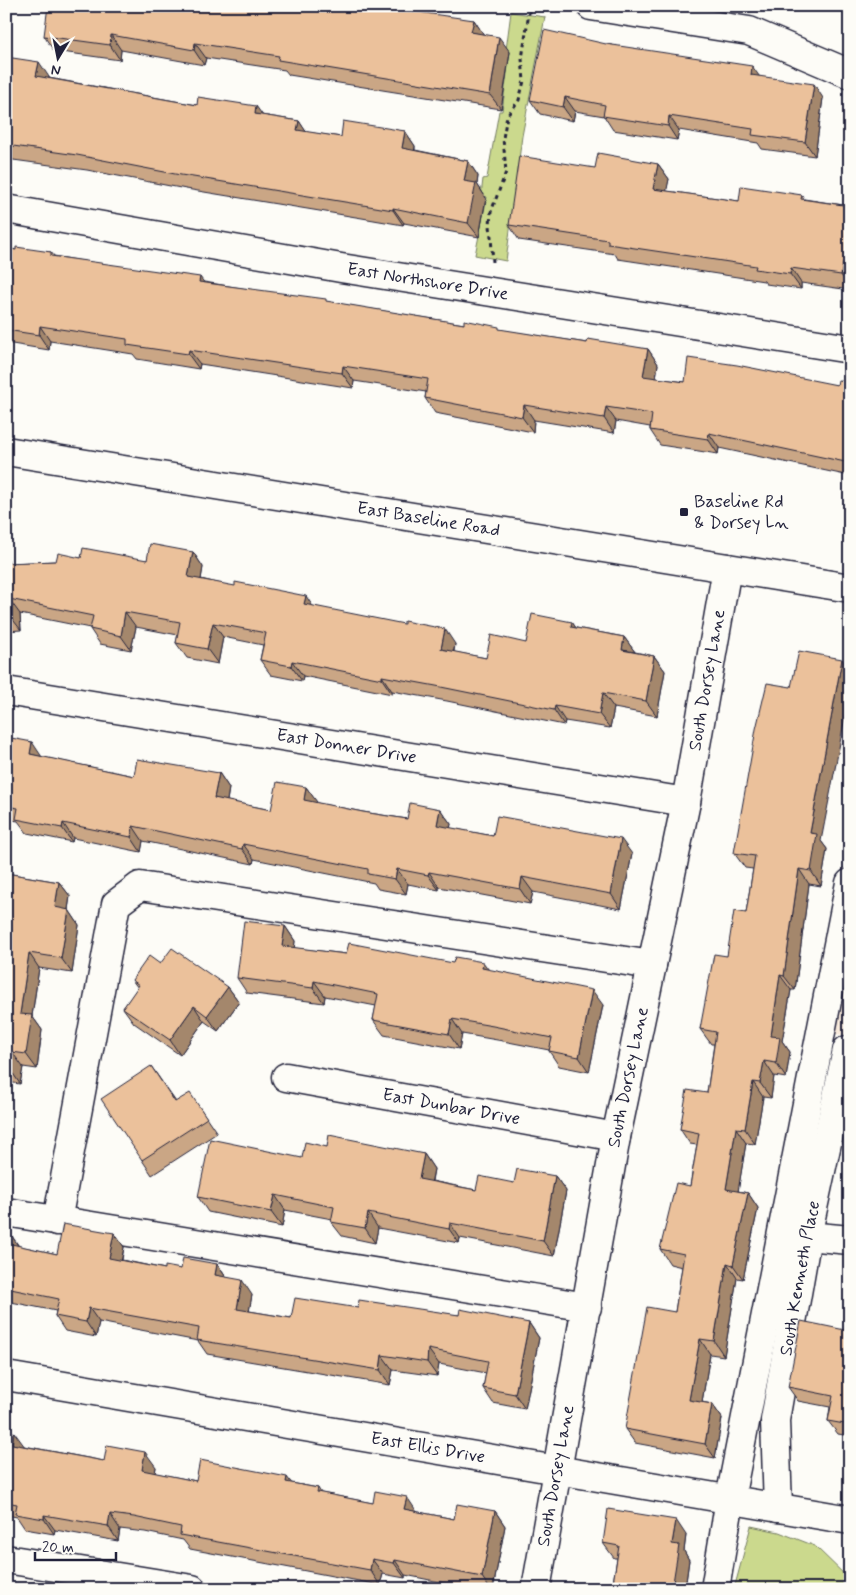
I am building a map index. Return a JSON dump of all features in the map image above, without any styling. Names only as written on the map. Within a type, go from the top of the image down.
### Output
[{"type":"street","points":[[591,6],[749,32],[850,74]]},
{"type":"street","name":"East Northshore Drive","points":[[6,209],[341,268],[850,349]]},
{"type":"street","name":"East Baseline Road","points":[[6,451],[850,588]]},
{"type":"street","name":"South Dorsey Lane","points":[[536,1589],[559,1471],[616,1138],[686,802],[727,568]]},
{"type":"street","name":"East Donner Drive","points":[[6,691],[686,802]]},
{"type":"street","points":[[715,1589],[730,1500],[850,883]]},
{"type":"street","points":[[58,1221],[116,904],[140,886],[652,965]]},
{"type":"street","name":"South Kenneth Place","points":[[778,1508],[776,1420],[807,1236],[847,1050]]},
{"type":"street","name":"East Dunbar Drive","points":[[286,1076],[616,1138]]},
{"type":"street","points":[[6,1212],[586,1307]]},
{"type":"street","points":[[807,1236],[850,1240]]},
{"type":"street","name":"East Ellis Drive","points":[[6,1376],[850,1520]]},
{"type":"street","points":[[6,1559],[192,1589]]},
{"type":"path","points":[[493,262],[490,219],[506,172],[503,138],[507,116],[518,100],[524,81],[522,59],[530,6]]},
{"type":"shaded area","points":[[850,958],[850,1036],[835,1034]]},
{"type":"green space","points":[[511,12],[545,17],[522,136],[506,261],[475,255],[487,197],[481,196],[483,179],[487,178],[499,111],[502,111],[510,51],[506,50]]},
{"type":"green space","points":[[751,1526],[779,1532],[815,1546],[850,1580],[850,1589],[734,1589]]},
{"type":"building","points":[[48,6],[376,6],[474,20],[471,32],[499,37],[490,95],[278,60],[279,56],[195,43],[194,50],[111,35],[110,45],[44,36]]},
{"type":"building","points":[[544,30],[606,44],[752,66],[751,75],[814,84],[805,142],[752,135],[753,129],[669,116],[668,126],[603,116],[605,105],[565,97],[563,107],[530,100]]},
{"type":"building","points":[[6,57],[39,62],[36,76],[197,105],[198,97],[256,106],[255,114],[299,121],[297,130],[341,137],[343,121],[405,131],[402,148],[468,161],[464,181],[476,183],[468,223],[393,208],[393,210],[175,174],[77,155],[6,145]]},
{"type":"building","points":[[598,153],[658,164],[653,189],[739,201],[741,186],[802,195],[801,199],[850,206],[850,264],[843,263],[841,275],[791,268],[790,274],[755,269],[756,266],[608,244],[608,240],[509,225],[519,156],[595,168]]},
{"type":"building","points":[[16,247],[51,252],[51,256],[200,277],[199,282],[326,299],[326,301],[464,324],[464,320],[499,327],[499,329],[587,343],[588,339],[648,349],[643,376],[685,382],[688,358],[737,365],[837,385],[838,380],[850,382],[850,463],[709,433],[708,439],[650,430],[652,414],[606,407],[604,418],[524,405],[522,417],[425,398],[428,379],[343,366],[342,373],[189,350],[188,354],[127,345],[127,339],[40,326],[39,335],[6,330],[6,248],[16,250]]},
{"type":"building","points":[[150,544],[193,552],[188,577],[235,586],[235,582],[306,596],[304,604],[404,624],[404,621],[445,629],[441,649],[486,658],[491,635],[526,643],[532,614],[572,622],[571,627],[624,637],[622,650],[654,656],[646,701],[603,693],[599,714],[555,706],[554,710],[382,676],[382,679],[292,661],[291,666],[260,660],[266,633],[213,623],[207,649],[176,643],[180,622],[125,612],[121,636],[90,629],[93,616],[9,599],[10,616],[6,616],[6,563],[56,561],[58,553],[81,558],[83,548],[147,560]]},
{"type":"building","points":[[799,651],[842,659],[810,833],[817,834],[811,871],[799,869],[784,976],[780,975],[771,1036],[780,1037],[776,1063],[764,1061],[760,1083],[753,1082],[745,1129],[736,1128],[726,1189],[748,1193],[733,1265],[727,1263],[714,1341],[700,1339],[689,1400],[712,1404],[705,1444],[625,1429],[647,1307],[675,1312],[684,1254],[660,1249],[676,1183],[690,1186],[699,1133],[680,1129],[687,1090],[707,1093],[716,1032],[700,1029],[714,954],[727,956],[734,911],[746,913],[755,856],[734,853],[756,729],[767,683],[791,687]]},
{"type":"building","points":[[6,737],[32,742],[30,754],[134,776],[137,759],[219,773],[214,798],[271,810],[277,782],[306,787],[304,800],[363,812],[407,819],[410,803],[440,809],[437,825],[493,836],[497,816],[621,839],[611,894],[522,877],[520,889],[429,872],[428,875],[397,869],[395,879],[368,874],[368,869],[243,844],[242,849],[133,826],[131,837],[63,823],[62,828],[16,819],[18,808],[6,806]]},
{"type":"building","points":[[6,873],[59,882],[55,907],[69,910],[61,958],[29,953],[20,1014],[32,1015],[26,1054],[12,1052],[10,1069],[6,1068]]},
{"type":"building","points":[[244,921],[285,926],[282,946],[346,954],[349,943],[453,963],[455,957],[483,962],[482,968],[592,990],[579,1057],[549,1051],[552,1038],[493,1026],[452,1019],[449,1034],[373,1020],[378,994],[314,981],[313,988],[237,978]]},
{"type":"building","points":[[172,948],[228,987],[207,1016],[194,1006],[170,1040],[123,1008],[139,985],[132,980],[149,956],[160,964]]},
{"type":"building","points":[[151,1066],[175,1102],[190,1093],[207,1118],[142,1160],[101,1099]]},
{"type":"building","points":[[329,1135],[424,1154],[419,1179],[476,1190],[479,1176],[514,1183],[517,1169],[555,1176],[543,1241],[450,1223],[449,1229],[368,1213],[365,1228],[331,1222],[334,1207],[275,1195],[271,1212],[198,1197],[210,1139],[302,1158],[305,1142],[327,1147]]},
{"type":"building","points":[[63,1224],[114,1233],[109,1258],[165,1269],[165,1266],[181,1269],[183,1258],[217,1264],[215,1275],[242,1280],[237,1309],[291,1318],[295,1298],[358,1308],[359,1300],[459,1315],[460,1309],[529,1323],[515,1394],[483,1388],[488,1361],[428,1349],[427,1362],[382,1355],[380,1370],[197,1340],[199,1328],[89,1308],[86,1322],[55,1316],[59,1299],[6,1288],[6,1232],[9,1232],[7,1243],[57,1254]]},
{"type":"building","points":[[850,1302],[850,1425],[828,1421],[833,1396],[788,1387],[801,1321],[845,1330]]},
{"type":"building","points":[[6,1431],[14,1432],[12,1444],[104,1461],[107,1445],[145,1452],[142,1470],[196,1481],[200,1460],[287,1477],[286,1482],[318,1488],[317,1492],[373,1503],[375,1491],[407,1497],[404,1509],[454,1519],[457,1504],[495,1511],[482,1577],[395,1560],[394,1563],[372,1559],[370,1570],[180,1535],[181,1527],[134,1517],[110,1514],[108,1526],[44,1515],[44,1519],[15,1514],[17,1504],[6,1502]]},
{"type":"building","points":[[608,1509],[676,1520],[672,1544],[679,1545],[672,1589],[612,1589],[619,1546],[603,1543]]},
{"type":"building","points":[[100,1587],[100,1589],[51,1589]]},
{"type":"place","name":"Baseline Rd & Dorsey Ln","points":[[684,512]]}]
